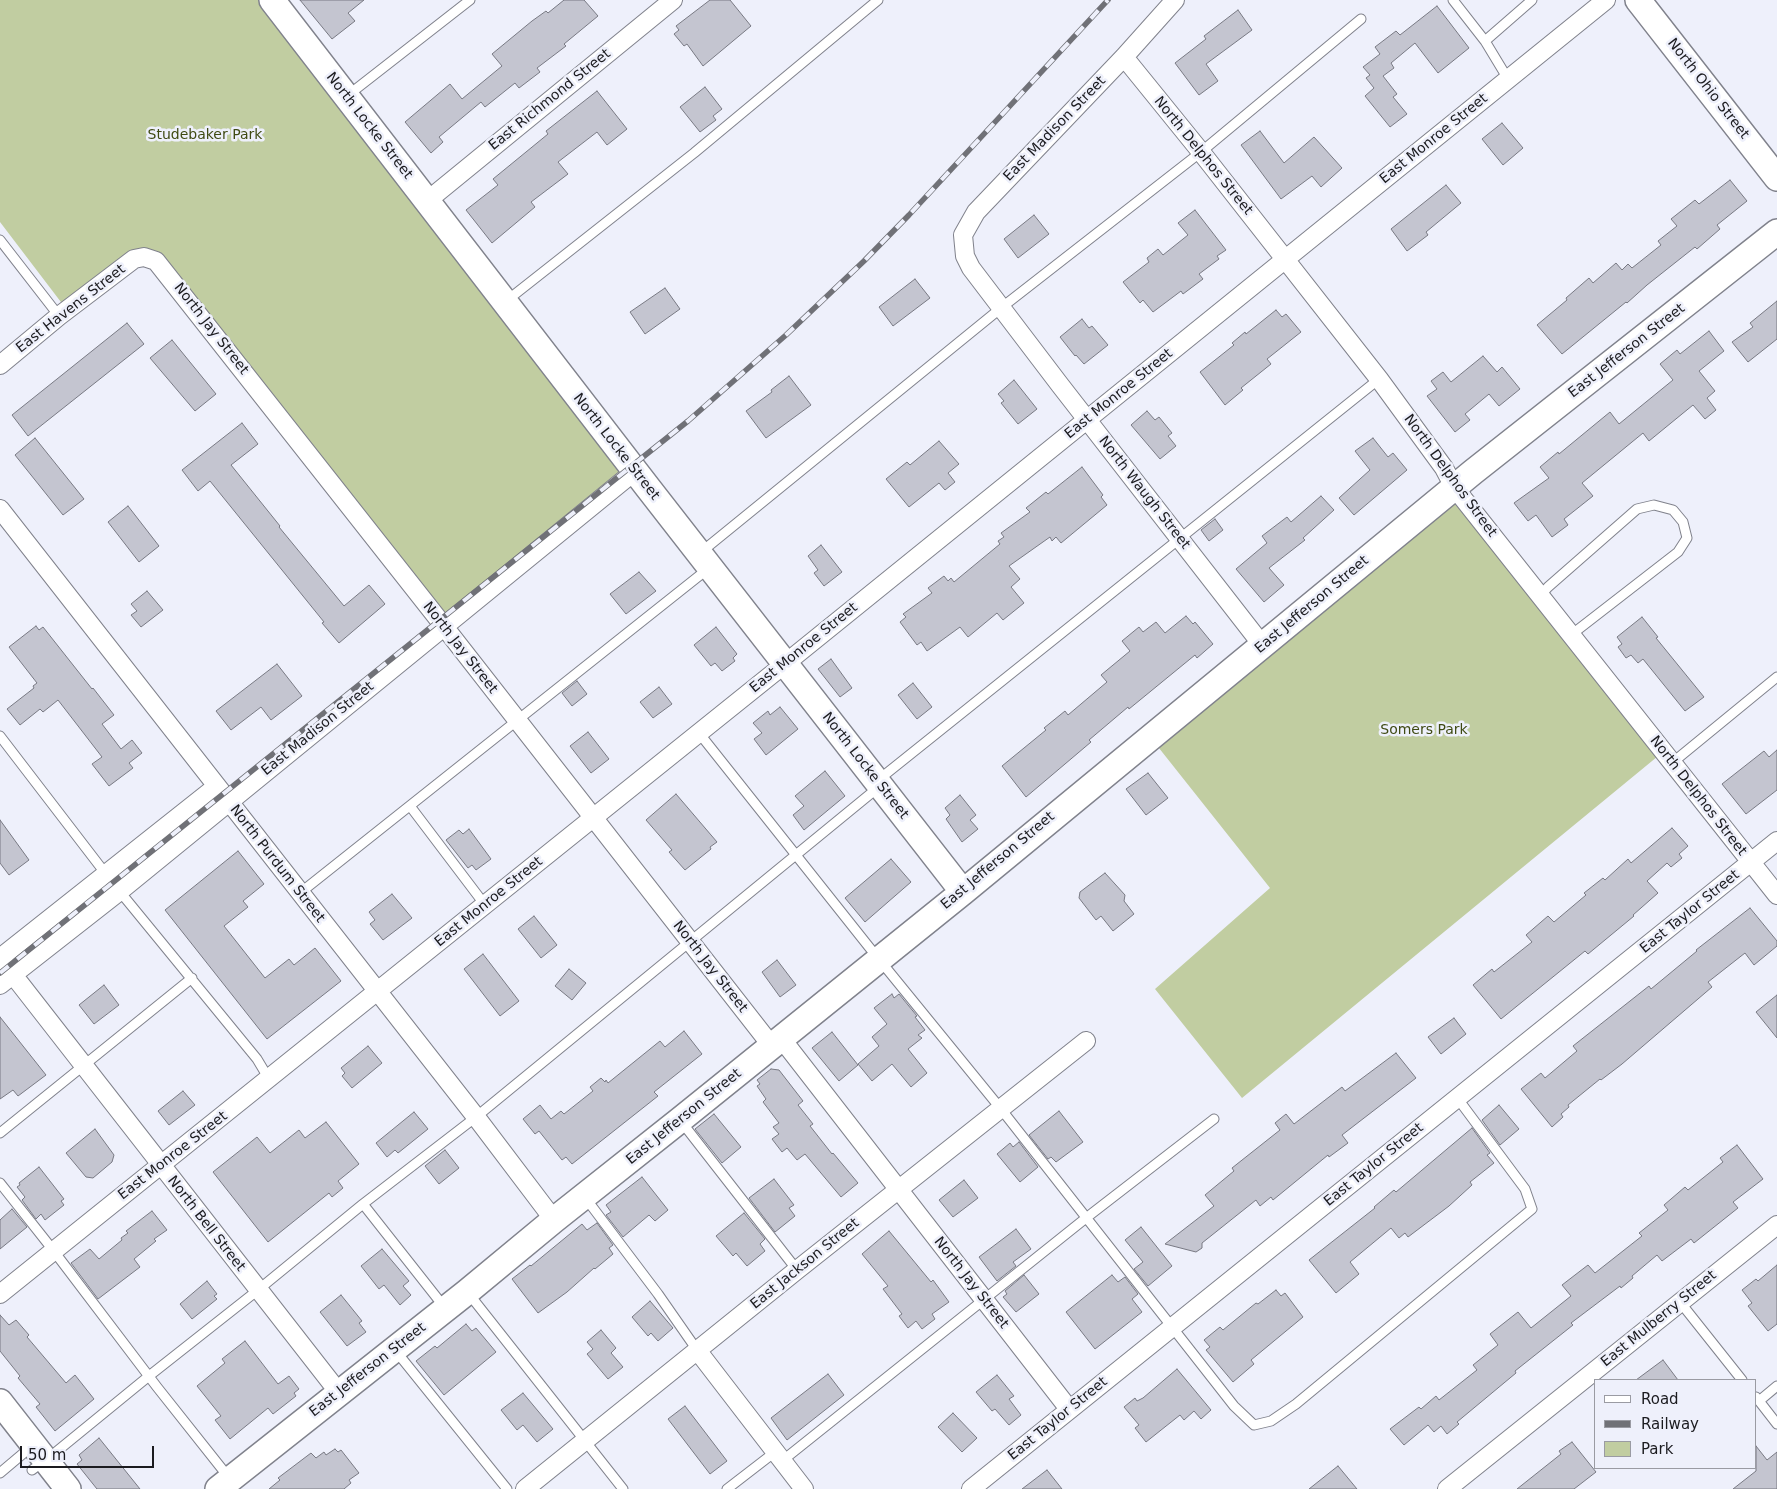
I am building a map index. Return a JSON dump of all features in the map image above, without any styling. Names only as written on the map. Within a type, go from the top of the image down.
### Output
[{"type":"street","name":"North Locke Street","points":[[272,0],[962,892]]},
{"type":"street","name":"East Richmond Street","points":[[427,201],[673,0]]},
{"type":"street","name":"East Madison Street","points":[[971,268],[965,256],[963,235],[976,212],[1124,57],[1175,0]]},
{"type":"street","name":"East Monroe Street","points":[[0,1294],[378,992],[1606,0]]},
{"type":"street","name":"North Ohio Street","points":[[1638,0],[1777,178]]},
{"type":"street","name":"North Delphos Street","points":[[1124,57],[1379,379],[1444,468],[1454,487],[1777,896]]},
{"type":"street","name":"East Jefferson Street","points":[[224,1484],[446,1309],[962,892],[1454,487],[1777,232]]},
{"type":"street","name":"East Havens Street","points":[[0,365],[134,259],[144,258]]},
{"type":"street","name":"North Jay Street","points":[[144,258],[156,261],[185,296],[690,942],[898,1189],[1069,1409]]},
{"type":"street","name":"North Waugh Street","points":[[971,268],[1263,646]]},
{"type":"street","name":"East Madison Street","points":[[6,980],[120,891],[635,471]]},
{"type":"street","name":"North Purdum Street","points":[[0,508],[476,1117],[554,1220]]},
{"type":"street","points":[[0,958],[216,786]]},
{"type":"street","name":"East Taylor Street","points":[[971,1489],[1777,841]]},
{"type":"street","name":"North Bell Street","points":[[0,958],[6,980],[84,1065],[340,1394]]},
{"type":"street","name":"East Jackson Street","points":[[525,1489],[796,1270],[1086,1041]]},
{"type":"street","name":"East Mulberry Street","points":[[1447,1489],[1777,1225]]},
{"type":"street","points":[[697,1350],[804,1489]]},
{"type":"street","points":[[0,1402],[35,1464]]},
{"type":"street","points":[[0,1430],[35,1464],[68,1489]]},
{"type":"lane","points":[[347,96],[470,0]]},
{"type":"lane","points":[[505,302],[694,153],[878,0]]},
{"type":"lane","points":[[1453,0],[1485,41],[1508,79]]},
{"type":"lane","points":[[1485,41],[1532,0]]},
{"type":"lane","points":[[300,893],[516,720],[1001,308],[1201,152],[1360,19]]},
{"type":"lane","points":[[0,240],[60,316]]},
{"type":"lane","points":[[0,1473],[35,1464],[258,1290],[363,1204],[476,1117],[796,855],[878,783],[1379,379]]},
{"type":"lane","points":[[1540,596],[1548,586],[1637,510],[1654,505],[1673,510],[1683,522],[1687,538],[1678,552],[1571,635]]},
{"type":"lane","points":[[1672,763],[1777,677]]},
{"type":"lane","points":[[699,733],[1001,1109],[1234,1406],[1254,1425],[1271,1421],[1296,1404],[1532,1209],[1524,1189],[1458,1099]]},
{"type":"lane","points":[[0,736],[106,874],[257,1059],[269,1079]]},
{"type":"lane","points":[[410,806],[485,905]]},
{"type":"lane","points":[[0,1133],[192,978]]},
{"type":"lane","points":[[727,1489],[778,1456],[985,1300],[1086,1218],[1214,1119]]},
{"type":"lane","points":[[680,1120],[796,1270]]},
{"type":"lane","points":[[0,1183],[54,1250],[149,1376],[224,1484]]},
{"type":"lane","points":[[584,1196],[658,1294],[697,1350]]},
{"type":"lane","points":[[363,1204],[446,1309]]},
{"type":"lane","points":[[467,1292],[623,1489]]},
{"type":"lane","points":[[1680,1302],[1741,1379]]},
{"type":"lane","points":[[394,1350],[507,1489]]},
{"type":"lane","points":[[1777,1386],[1757,1399],[1777,1424]]},
{"type":"green space","name":"Studebaker Park","points":[[0,0],[271,0],[635,471],[439,620],[157,262],[134,259],[67,310],[0,222]]},
{"type":"green space","name":"Somers Park","points":[[1454,487],[1663,752],[1242,1098],[1155,989],[1270,888],[1151,738]]},
{"type":"building","points":[[300,0],[364,0],[348,13],[355,21],[332,39]]},
{"type":"building","points":[[564,0],[584,0],[598,16],[564,44],[566,46],[537,68],[540,72],[519,88],[515,83],[485,107],[481,102],[439,137],[443,142],[431,153],[405,122],[450,84],[462,99],[502,66],[492,54],[532,21],[546,11],[548,13]]},
{"type":"building","points":[[710,0],[730,0],[751,26],[703,66],[687,44],[684,46],[674,34],[679,30],[676,26]]},
{"type":"building","points":[[1437,6],[1469,48],[1438,73],[1415,43],[1391,63],[1394,68],[1383,76],[1397,94],[1393,97],[1407,114],[1390,127],[1365,96],[1374,88],[1366,78],[1370,75],[1363,67],[1380,54],[1375,47],[1396,31],[1400,35]]},
{"type":"building","points":[[1238,10],[1252,30],[1206,64],[1218,81],[1199,95],[1175,63],[1206,39],[1204,36]]},
{"type":"building","points":[[705,87],[722,109],[713,116],[716,120],[700,132],[680,107]]},
{"type":"building","points":[[597,91],[627,129],[607,145],[597,132],[558,162],[568,174],[531,202],[535,207],[492,243],[466,210],[498,185],[493,179],[548,134],[546,131]]},
{"type":"building","points":[[1502,123],[1523,148],[1503,165],[1482,139]]},
{"type":"building","points":[[1260,131],[1284,163],[1314,137],[1342,168],[1321,187],[1312,176],[1281,199],[1241,145]]},
{"type":"building","points":[[1730,180],[1747,201],[1717,225],[1720,229],[1562,354],[1537,325],[1567,300],[1566,298],[1589,278],[1593,283],[1616,263],[1622,270],[1628,264],[1632,268],[1661,245],[1658,241],[1677,226],[1671,219],[1695,200],[1699,204]]},
{"type":"building","points":[[1446,185],[1461,203],[1426,232],[1428,235],[1407,251],[1391,229]]},
{"type":"building","points":[[1195,210],[1226,250],[1217,256],[1219,259],[1199,274],[1203,279],[1183,294],[1181,291],[1153,312],[1143,300],[1140,303],[1123,282],[1149,262],[1147,258],[1158,249],[1163,255],[1188,235],[1178,223]]},
{"type":"building","points":[[1034,215],[1049,234],[1018,258],[1004,239]]},
{"type":"building","points":[[915,279],[930,298],[893,326],[879,307]]},
{"type":"building","points":[[665,288],[680,309],[645,334],[630,312]]},
{"type":"building","points":[[1777,301],[1777,339],[1748,362],[1732,342],[1753,327],[1750,323]]},
{"type":"building","points":[[1276,310],[1282,317],[1286,314],[1301,332],[1267,359],[1271,364],[1241,388],[1243,390],[1225,405],[1200,372],[1234,345],[1232,343],[1245,332],[1246,334]]},
{"type":"building","points":[[1082,319],[1089,328],[1092,326],[1108,345],[1084,364],[1060,337]]},
{"type":"building","points":[[127,323],[144,344],[28,436],[12,415]]},
{"type":"building","points":[[1709,331],[1724,351],[1699,371],[1715,391],[1707,398],[1716,410],[1705,419],[1693,405],[1649,441],[1643,433],[1582,483],[1593,496],[1564,519],[1568,525],[1552,537],[1536,515],[1528,521],[1514,503],[1549,478],[1540,467],[1558,452],[1559,454],[1610,412],[1619,424],[1673,380],[1660,364],[1677,350],[1680,354]]},
{"type":"building","points":[[172,340],[216,394],[195,411],[150,358]]},
{"type":"building","points":[[1483,356],[1497,372],[1502,367],[1520,389],[1499,406],[1489,394],[1465,414],[1470,420],[1455,432],[1427,396],[1437,389],[1431,381],[1443,372],[1451,382]]},
{"type":"building","points":[[789,376],[811,405],[766,438],[746,411],[772,392],[771,390]]},
{"type":"building","points":[[1014,380],[1037,409],[1018,424],[1001,403],[1004,401],[998,394]]},
{"type":"building","points":[[1147,411],[1155,420],[1159,417],[1172,433],[1168,436],[1176,446],[1160,459],[1131,425]]},
{"type":"building","points":[[242,423],[258,444],[231,465],[279,527],[344,606],[369,585],[385,604],[339,643],[210,481],[198,491],[182,470]]},
{"type":"building","points":[[35,438],[84,499],[63,515],[15,455]]},
{"type":"building","points":[[1373,438],[1388,457],[1393,453],[1407,470],[1354,515],[1339,498],[1370,470],[1355,451]]},
{"type":"building","points":[[939,441],[959,464],[948,473],[955,482],[945,490],[939,483],[909,507],[886,479],[907,462],[910,465]]},
{"type":"building","points":[[1082,467],[1103,495],[1101,497],[1107,505],[1061,543],[1056,537],[1052,541],[1050,537],[1009,566],[1020,579],[1011,587],[1024,603],[1003,620],[997,613],[968,637],[960,627],[927,651],[921,642],[917,645],[900,622],[906,617],[903,614],[932,593],[928,588],[944,576],[948,581],[951,578],[954,582],[1000,544],[998,541],[1004,537],[1001,533],[1030,512],[1026,508],[1046,492],[1048,494]]},
{"type":"building","points":[[1321,496],[1334,510],[1303,538],[1305,540],[1269,568],[1284,585],[1264,602],[1236,569],[1267,543],[1262,536],[1287,517],[1291,522]]},
{"type":"building","points":[[128,506],[159,546],[139,562],[108,522]]},
{"type":"building","points":[[1215,519],[1223,530],[1209,541],[1201,530]]},
{"type":"building","points":[[821,545],[842,572],[824,586],[814,573],[818,570],[808,556]]},
{"type":"building","points":[[639,572],[656,591],[626,614],[610,594]]},
{"type":"building","points":[[147,591],[163,610],[141,627],[131,615],[137,611],[131,604]]},
{"type":"building","points":[[1186,616],[1193,624],[1195,622],[1213,644],[1197,658],[1195,655],[1129,709],[1128,707],[1089,740],[1091,742],[1026,797],[1002,766],[1046,730],[1044,728],[1065,711],[1068,715],[1107,682],[1101,675],[1130,651],[1122,641],[1139,627],[1143,632],[1156,622],[1165,633]]},
{"type":"building","points":[[1642,617],[1658,637],[1656,638],[1704,697],[1685,711],[1643,659],[1638,663],[1631,655],[1626,658],[1618,647],[1622,644],[1617,637]]},
{"type":"building","points":[[36,626],[39,630],[43,627],[114,715],[102,724],[121,749],[132,740],[142,753],[129,763],[133,768],[109,786],[92,764],[102,757],[58,700],[43,712],[40,709],[20,725],[7,709],[34,688],[33,686],[37,683],[9,647]]},
{"type":"building","points":[[716,627],[737,654],[733,658],[735,661],[722,671],[715,663],[711,666],[694,645]]},
{"type":"building","points":[[831,659],[852,688],[840,697],[818,669]]},
{"type":"building","points":[[277,664],[302,696],[271,720],[261,707],[231,730],[216,711]]},
{"type":"building","points":[[577,681],[587,694],[572,706],[562,693]]},
{"type":"building","points":[[913,683],[932,707],[917,719],[898,695]]},
{"type":"building","points":[[659,687],[672,704],[653,718],[640,702]]},
{"type":"building","points":[[780,707],[798,729],[766,755],[754,739],[762,733],[753,723],[768,711],[770,715]]},
{"type":"building","points":[[588,732],[609,759],[591,773],[570,746]]},
{"type":"building","points":[[1777,750],[1777,790],[1746,814],[1722,784],[1764,751],[1769,757]]},
{"type":"building","points":[[825,771],[845,796],[804,830],[793,815],[804,806],[795,796]]},
{"type":"building","points":[[1148,773],[1168,798],[1146,815],[1126,789]]},
{"type":"building","points":[[676,794],[717,842],[685,870],[669,852],[672,850],[646,820]]},
{"type":"building","points":[[960,795],[976,815],[970,820],[978,829],[962,842],[946,819],[950,815],[945,808]]},
{"type":"building","points":[[0,820],[29,860],[9,875],[0,863]]},
{"type":"building","points":[[1672,828],[1688,846],[1679,854],[1682,858],[1671,867],[1667,863],[1647,881],[1658,893],[1634,916],[1588,954],[1585,951],[1501,1019],[1473,985],[1492,969],[1494,972],[1532,942],[1526,935],[1548,916],[1554,922],[1586,895],[1584,893],[1603,878],[1605,880],[1628,859],[1631,863]]},
{"type":"building","points":[[469,829],[491,859],[476,870],[472,865],[468,868],[446,840],[459,830],[463,834]]},
{"type":"building","points":[[238,851],[264,884],[243,901],[248,907],[224,926],[265,978],[289,959],[294,965],[315,948],[341,981],[267,1039],[165,910]]},
{"type":"building","points":[[891,859],[911,882],[865,922],[845,898]]},
{"type":"building","points":[[1105,873],[1125,895],[1124,901],[1134,914],[1113,931],[1101,916],[1096,920],[1079,898],[1080,892]]},
{"type":"building","points":[[392,894],[412,918],[383,940],[370,924],[375,920],[369,912]]},
{"type":"building","points":[[1750,908],[1777,941],[1777,946],[1754,965],[1745,953],[1708,982],[1712,987],[1622,1064],[1568,1105],[1569,1107],[1561,1114],[1563,1117],[1552,1127],[1521,1089],[1541,1073],[1545,1078],[1577,1051],[1573,1046],[1649,986],[1651,989],[1696,950]]},
{"type":"building","points":[[534,916],[557,945],[541,958],[518,929]]},
{"type":"building","points":[[483,954],[519,1001],[500,1016],[464,969]]},
{"type":"building","points":[[777,960],[796,985],[780,997],[762,972]]},
{"type":"building","points":[[569,969],[586,983],[572,1000],[555,986]]},
{"type":"building","points":[[104,985],[119,1005],[94,1024],[79,1005]]},
{"type":"building","points":[[892,994],[894,998],[899,994],[917,1016],[915,1017],[925,1030],[918,1035],[922,1038],[908,1049],[927,1073],[911,1087],[892,1064],[872,1081],[858,1064],[879,1046],[872,1037],[887,1024],[874,1008]]},
{"type":"building","points":[[1777,995],[1777,1038],[1756,1012]]},
{"type":"building","points":[[0,1017],[46,1075],[18,1096],[13,1090],[0,1099]]},
{"type":"building","points":[[1454,1018],[1466,1034],[1441,1054],[1428,1037]]},
{"type":"building","points":[[684,1031],[702,1054],[654,1092],[658,1096],[572,1164],[566,1157],[562,1160],[539,1131],[535,1134],[523,1119],[540,1105],[551,1119],[561,1111],[564,1114],[593,1091],[590,1087],[601,1078],[608,1083],[660,1041],[665,1047]]},
{"type":"building","points":[[832,1032],[858,1065],[839,1081],[812,1048]]},
{"type":"building","points":[[368,1046],[382,1063],[352,1088],[342,1076],[345,1073],[341,1068]]},
{"type":"building","points":[[1396,1053],[1416,1078],[1342,1135],[1348,1143],[1329,1157],[1328,1155],[1273,1200],[1271,1197],[1260,1206],[1256,1200],[1202,1243],[1202,1248],[1196,1252],[1165,1244],[1214,1206],[1205,1195],[1234,1171],[1232,1168],[1280,1130],[1275,1123],[1286,1114],[1294,1124],[1342,1087],[1345,1091]]},
{"type":"building","points":[[771,1069],[779,1070],[803,1101],[798,1105],[813,1124],[810,1126],[858,1183],[841,1197],[805,1154],[797,1160],[787,1148],[782,1152],[772,1139],[779,1134],[773,1127],[779,1123],[763,1102],[766,1099],[757,1086],[760,1084],[757,1080]]},
{"type":"building","points":[[183,1091],[195,1105],[169,1125],[158,1111]]},
{"type":"building","points":[[1499,1105],[1519,1129],[1500,1145],[1482,1120]]},
{"type":"building","points":[[1059,1111],[1083,1142],[1056,1162],[1051,1157],[1048,1159],[1029,1135]]},
{"type":"building","points":[[414,1112],[428,1129],[398,1153],[395,1150],[387,1157],[376,1143]]},
{"type":"building","points":[[714,1114],[741,1147],[722,1163],[695,1129]]},
{"type":"building","points":[[326,1122],[359,1164],[338,1181],[343,1188],[332,1197],[329,1193],[268,1242],[213,1172],[257,1137],[270,1153],[299,1130],[305,1138]]},
{"type":"building","points":[[1472,1128],[1490,1153],[1487,1155],[1494,1163],[1470,1182],[1472,1185],[1449,1206],[1408,1237],[1405,1233],[1399,1238],[1391,1228],[1350,1262],[1359,1274],[1336,1293],[1309,1260],[1375,1208],[1394,1190],[1396,1192]]},
{"type":"building","points":[[95,1129],[114,1155],[112,1162],[93,1178],[86,1177],[66,1153]]},
{"type":"building","points":[[1019,1142],[1038,1167],[1020,1182],[997,1154],[1010,1143],[1013,1147]]},
{"type":"building","points":[[1737,1145],[1763,1179],[1733,1202],[1738,1208],[1694,1243],[1691,1239],[1662,1261],[1657,1255],[1621,1288],[1620,1286],[1571,1323],[1573,1325],[1515,1371],[1516,1373],[1457,1422],[1459,1424],[1447,1434],[1441,1426],[1434,1432],[1428,1425],[1404,1445],[1390,1429],[1419,1407],[1421,1409],[1436,1396],[1439,1400],[1477,1370],[1473,1365],[1498,1345],[1490,1334],[1518,1312],[1531,1328],[1571,1296],[1562,1285],[1588,1265],[1595,1273],[1642,1236],[1639,1233],[1668,1210],[1664,1205],[1685,1187],[1688,1190],[1723,1162],[1720,1158]]},
{"type":"building","points":[[445,1150],[459,1168],[439,1184],[425,1166]]},
{"type":"building","points":[[39,1167],[64,1199],[61,1201],[64,1205],[45,1220],[41,1214],[36,1219],[22,1200],[25,1197],[17,1187],[20,1185],[19,1183]]},
{"type":"building","points":[[642,1177],[668,1210],[655,1221],[649,1215],[623,1237],[606,1215],[611,1212],[606,1205]]},
{"type":"building","points":[[774,1179],[794,1205],[789,1208],[795,1216],[775,1232],[749,1198]]},
{"type":"building","points":[[964,1180],[978,1198],[953,1217],[939,1200]]},
{"type":"building","points":[[12,1209],[27,1227],[0,1249],[0,1220]]},
{"type":"building","points":[[152,1211],[167,1230],[154,1239],[156,1241],[134,1259],[140,1267],[98,1299],[71,1263],[90,1249],[99,1259],[122,1240],[121,1238],[128,1233],[126,1231]]},
{"type":"building","points":[[744,1213],[765,1239],[760,1244],[765,1251],[747,1266],[736,1253],[733,1256],[716,1236]]},
{"type":"building","points":[[597,1223],[613,1245],[609,1248],[613,1254],[538,1313],[512,1279],[531,1266],[582,1224],[587,1230]]},
{"type":"building","points":[[1141,1227],[1172,1266],[1148,1286],[1134,1269],[1143,1262],[1125,1240]]},
{"type":"building","points":[[1016,1229],[1031,1249],[1013,1262],[1016,1266],[997,1281],[979,1257]]},
{"type":"building","points":[[889,1231],[931,1282],[933,1280],[949,1302],[932,1314],[935,1319],[922,1329],[916,1321],[908,1328],[899,1316],[902,1314],[883,1289],[888,1286],[862,1254]]},
{"type":"building","points":[[382,1249],[409,1281],[403,1286],[411,1295],[400,1305],[384,1285],[379,1289],[361,1266]]},
{"type":"building","points":[[1777,1265],[1777,1324],[1768,1331],[1748,1306],[1752,1303],[1742,1290],[1756,1279],[1758,1281]]},
{"type":"building","points":[[1024,1275],[1039,1294],[1016,1312],[1003,1297],[1007,1294],[1005,1291]]},
{"type":"building","points":[[1112,1275],[1118,1282],[1125,1277],[1138,1294],[1132,1299],[1142,1312],[1095,1349],[1066,1312]]},
{"type":"building","points":[[207,1281],[217,1294],[214,1296],[217,1299],[192,1319],[180,1304]]},
{"type":"building","points":[[1276,1290],[1281,1296],[1285,1293],[1303,1317],[1251,1360],[1254,1364],[1233,1382],[1206,1350],[1210,1347],[1204,1340],[1220,1327],[1223,1330],[1256,1303],[1258,1304]]},
{"type":"building","points":[[341,1295],[362,1321],[359,1323],[366,1332],[347,1346],[320,1312]]},
{"type":"building","points":[[650,1301],[673,1328],[658,1341],[651,1333],[648,1336],[632,1317]]},
{"type":"building","points":[[0,1315],[9,1325],[16,1320],[29,1335],[27,1337],[66,1383],[75,1375],[94,1399],[55,1431],[36,1407],[40,1404],[18,1378],[20,1376],[0,1351]]},
{"type":"building","points":[[466,1324],[472,1331],[476,1328],[496,1352],[444,1395],[416,1361],[435,1346],[437,1348]]},
{"type":"building","points":[[601,1330],[616,1348],[611,1353],[623,1367],[608,1379],[587,1354],[593,1349],[587,1342]]},
{"type":"building","points":[[245,1341],[278,1384],[289,1376],[299,1389],[294,1393],[296,1396],[273,1414],[268,1408],[230,1439],[215,1420],[221,1416],[197,1386],[225,1363],[222,1359]]},
{"type":"building","points":[[1663,1360],[1677,1379],[1637,1379]]},
{"type":"building","points":[[1177,1369],[1211,1410],[1201,1419],[1194,1411],[1184,1420],[1180,1415],[1146,1442],[1135,1428],[1139,1425],[1124,1407],[1135,1398],[1137,1401],[1143,1398]]},
{"type":"building","points":[[828,1374],[844,1395],[787,1440],[771,1418]]},
{"type":"building","points":[[997,1375],[1014,1396],[1009,1399],[1021,1415],[1009,1425],[995,1409],[992,1411],[976,1392]]},
{"type":"building","points":[[523,1393],[553,1429],[537,1442],[523,1425],[517,1430],[501,1410]]},
{"type":"building","points":[[685,1406],[727,1461],[710,1474],[668,1419]]},
{"type":"building","points":[[953,1413],[977,1438],[962,1452],[938,1427]]},
{"type":"building","points":[[99,1438],[140,1489],[97,1489],[77,1464],[82,1460],[79,1455]]},
{"type":"building","points":[[1572,1442],[1596,1472],[1574,1489],[1517,1489],[1561,1454],[1559,1451]]},
{"type":"building","points":[[1757,1447],[1767,1460],[1777,1452],[1777,1489],[1733,1489],[1756,1471]]},
{"type":"building","points":[[335,1449],[338,1452],[341,1450],[359,1473],[349,1480],[351,1483],[344,1489],[269,1489],[280,1480],[278,1478],[311,1453],[316,1458],[324,1452],[326,1455]]},
{"type":"building","points":[[1338,1466],[1357,1489],[1309,1489]]},
{"type":"building","points":[[1047,1470],[1062,1489],[1022,1489]]},
{"type":"railway","points":[[0,973],[688,421],[786,335],[864,261],[909,215],[1108,0]]}]
